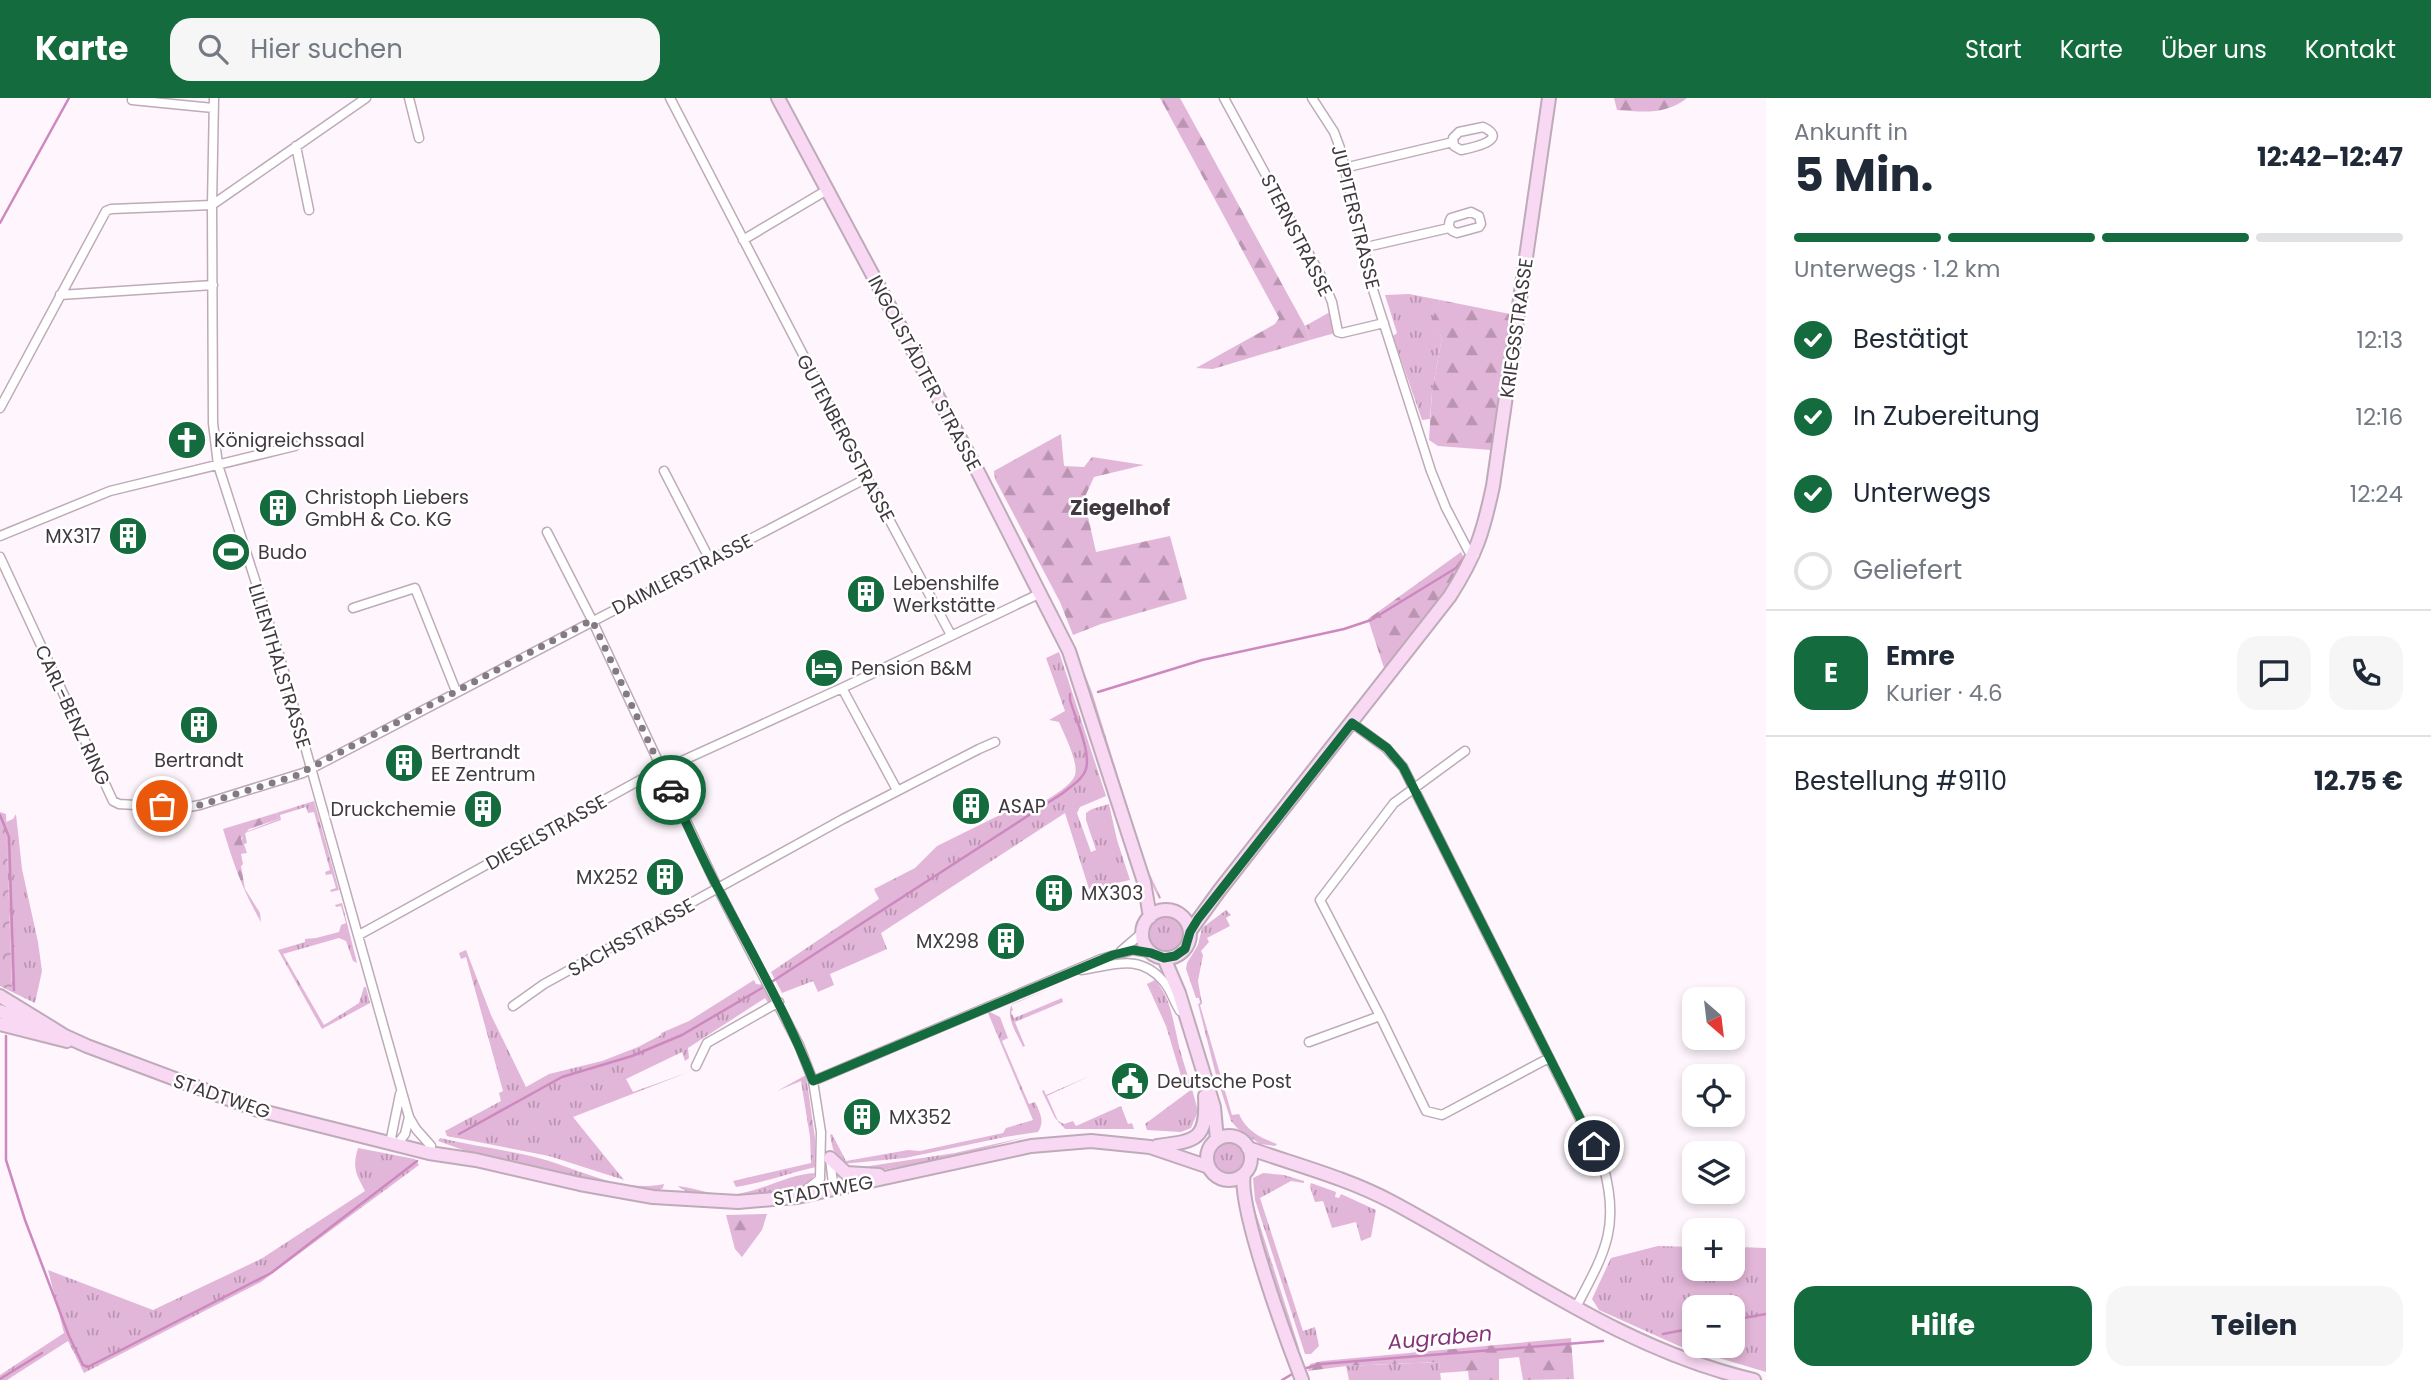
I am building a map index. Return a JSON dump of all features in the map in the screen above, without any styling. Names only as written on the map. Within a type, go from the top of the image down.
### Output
[{"type":"main road","name":"INGOLSTÄDTER STRASSE","points":[[778,98],[1041,593],[1069,651],[1144,882]]},
{"type":"main road","name":"KRIEGSSTRASSE","points":[[1219,891],[1450,596],[1475,555],[1493,486],[1549,98]]},
{"type":"main road","points":[[1144,882],[1165,911],[1182,916],[1192,912],[1219,891]]},
{"type":"main road","points":[[1144,882],[1150,917],[1143,932],[1143,939],[1151,953],[1164,958],[1180,954]]},
{"type":"main road","points":[[1179,993],[1180,954],[1188,944],[1190,932],[1219,891]]},
{"type":"main road","points":[[1150,917],[1165,911]]},
{"type":"main road","points":[[1182,916],[1190,932]]},
{"type":"main road","points":[[1164,958],[1179,993],[1214,1107],[1217,1140],[1208,1152],[1209,1167],[1220,1178],[1228,1180],[1245,1205]]},
{"type":"main road","points":[[0,996],[65,1036]]},
{"type":"main road","points":[[0,1011],[87,1046]]},
{"type":"main road","points":[[0,1024],[87,1046]]},
{"type":"main road","name":"STADTWEG","points":[[87,1046],[258,1110],[593,1187],[653,1197],[738,1202],[797,1197],[996,1153],[1054,1143],[1091,1141],[1150,1147],[1209,1167]]},
{"type":"main road","points":[[1150,1147],[1178,1144],[1199,1133],[1205,1121],[1207,1086]]},
{"type":"main road","points":[[1214,1107],[1234,1137],[1245,1143],[1251,1154],[1242,1180],[1245,1205],[1300,1374]]},
{"type":"main road","name":"STADTWEG","points":[[360,1135],[431,1146],[476,1160]]},
{"type":"main road","points":[[1217,1140],[1234,1137]]},
{"type":"main road","points":[[1248,1148],[1339,1179],[1391,1202],[1575,1309],[1661,1351],[1705,1367],[1754,1380]]},
{"type":"main road","name":"STADTWEG","points":[[1169,1153],[1208,1152]]},
{"type":"main road","points":[[830,1158],[838,1167],[853,1175],[901,1176]]},
{"type":"main road","points":[[1228,1180],[1247,1170],[1282,1161]]},
{"type":"street","name":"LILIENTHALSTRASSE","points":[[214,98],[213,423],[218,465],[279,654],[401,1091],[416,1129],[431,1146]]},
{"type":"street","points":[[0,408],[109,209],[212,205],[366,98]]},
{"type":"street","points":[[409,98],[419,138]]},
{"type":"street","name":"GUTENBERGSTRASSE","points":[[670,98],[951,635]]},
{"type":"street","name":"STERNSTRASSE","points":[[1224,98],[1322,278],[1332,302],[1338,332],[1384,323]]},
{"type":"street","name":"JUPITERSTRASSE","points":[[1312,98],[1334,132],[1362,248],[1432,471],[1446,508],[1469,552],[1475,555]]},
{"type":"street","points":[[132,100],[213,108]]},
{"type":"street","points":[[1481,127],[1487,128],[1492,134],[1486,144],[1463,149],[1453,142],[1459,132],[1481,127]]},
{"type":"street","points":[[1344,169],[1453,142]]},
{"type":"street","points":[[296,146],[309,211]]},
{"type":"street","points":[[743,240],[827,191]]},
{"type":"street","points":[[1362,248],[1449,228]]},
{"type":"street","points":[[60,295],[213,285]]},
{"type":"street","points":[[0,536],[110,491],[295,446]]},
{"type":"street","points":[[664,471],[710,560]]},
{"type":"street","name":"DAIMLERSTRASSE","points":[[311,768],[867,478]]},
{"type":"street","points":[[547,532],[592,620],[718,889],[779,1002],[813,1081],[822,1142],[820,1179],[797,1197]]},
{"type":"street","name":"CARL-BENZ RING","points":[[0,557],[115,803],[183,807],[200,805],[295,776],[311,768]]},
{"type":"street","points":[[353,608],[415,588],[456,691]]},
{"type":"street","name":"DIESELSTRASSE","points":[[359,935],[662,769],[842,688],[1041,593]]},
{"type":"street","points":[[842,688],[897,790]]},
{"type":"street","points":[[1352,723],[1387,748],[1403,767],[1594,1146],[1609,1188],[1611,1217],[1608,1240],[1602,1257],[1575,1309]]},
{"type":"street","name":"SACHSSTRASSE","points":[[513,1006],[544,984],[897,790],[995,743]]},
{"type":"street","points":[[1465,751],[1394,803],[1320,900],[1426,1111],[1443,1115],[1549,1058]]},
{"type":"street","points":[[1118,953],[1143,932]]},
{"type":"street","points":[[813,1081],[1118,953],[1133,950],[1151,953]]},
{"type":"street","points":[[1071,971],[1114,963],[1139,965],[1164,982],[1186,1019]]},
{"type":"street","points":[[696,1066],[707,1043],[779,1002]]},
{"type":"street","points":[[1308,1042],[1380,1016]]},
{"type":"street","name":"LILIENTHALSTRASSE","points":[[398,1143],[394,1125],[401,1091]]},
{"type":"street","points":[[398,1143],[408,1127],[409,1116]]},
{"type":"street","points":[[375,1137],[394,1125]]},
{"type":"street","points":[[822,1142],[830,1158],[834,1184],[828,1192]]},
{"type":"green space","points":[[1160,98],[1180,98],[1305,326],[1310,340],[1213,369],[1196,368],[1275,324],[1279,318]]},
{"type":"green space","points":[[1614,98],[1687,98],[1662,110],[1645,112],[1617,110]]},
{"type":"green space","points":[[1409,294],[1440,300],[1431,324],[1442,337],[1430,419],[1422,420],[1393,336],[1397,333],[1385,295]]},
{"type":"green space","points":[[1440,300],[1510,314],[1491,450],[1438,446],[1429,440],[1432,392],[1442,337],[1430,324]]},
{"type":"green space","points":[[1330,312],[1335,333],[1310,340],[1305,326]]},
{"type":"green space","points":[[1061,434],[1064,466],[1084,467],[1092,457],[1144,465],[1094,477],[1084,499],[1096,552],[1170,536],[1187,599],[1073,635],[1060,602],[995,479],[994,471]]},
{"type":"green space","points":[[1461,552],[1464,558],[1456,576],[1385,671],[1368,619]]},
{"type":"green space","points":[[1072,642],[1092,692],[1146,866],[1161,898],[1159,899],[1149,878],[1090,693],[1070,643]]},
{"type":"green space","points":[[1059,652],[1106,796],[1080,807],[1077,813],[1091,852],[1096,850],[1086,813],[1109,804],[1130,880],[1089,889],[1065,813],[881,933],[887,949],[830,974],[834,985],[818,992],[813,981],[782,993],[771,972],[879,899],[874,889],[915,868],[937,846],[1018,806],[1022,813],[1052,797],[1072,780],[1076,770],[1070,748],[1059,722],[1049,720],[1065,711],[1046,658]]},
{"type":"green space","points":[[314,801],[339,890],[331,892],[330,890],[336,888],[332,874],[326,875],[325,872],[330,870],[314,812],[308,813],[306,807],[280,815],[281,820],[245,833],[247,853],[240,854],[244,851],[241,844],[243,833],[279,819],[276,813]]},
{"type":"green space","points":[[0,812],[6,814],[12,992],[0,986]]},
{"type":"green space","points":[[276,813],[279,819],[249,829],[241,838],[244,851],[241,854],[241,866],[245,889],[260,913],[261,922],[239,877],[223,829]]},
{"type":"green space","points":[[16,814],[22,869],[42,971],[35,1003],[12,992],[6,822]]},
{"type":"green space","points":[[342,903],[357,963],[353,961],[346,941],[339,938],[283,954],[324,1025],[359,1003],[366,987],[370,1003],[322,1029],[278,950],[305,942],[305,939],[339,932],[341,925],[346,923],[341,906],[335,905]]},
{"type":"green space","points":[[1226,910],[1231,915],[1226,918],[1230,926],[1207,938],[1209,942],[1201,951],[1203,955],[1198,981],[1200,1005],[1232,1115],[1239,1114],[1250,1129],[1277,1144],[1275,1146],[1260,1144],[1231,1121],[1216,1075],[1198,1004],[1199,998],[1196,998],[1186,969],[1198,945],[1202,928]]},
{"type":"green space","points":[[1166,916],[1180,921],[1185,935],[1180,949],[1166,954],[1152,949],[1147,935],[1152,921]]},
{"type":"green space","points":[[466,950],[491,1015],[526,1087],[549,1074],[602,1061],[638,1047],[689,1021],[754,980],[756,984],[763,985],[771,999],[769,1004],[765,998],[688,1048],[689,1058],[685,1061],[682,1052],[626,1079],[633,1092],[689,1072],[573,1117],[624,1180],[549,1156],[447,1136],[445,1131],[501,1101],[499,1093],[503,1091],[466,957],[461,959],[459,953]]},
{"type":"green space","points":[[1155,980],[1164,993],[1172,1014],[1191,1086],[1185,1089],[1166,1026],[1147,984]]},
{"type":"green space","points":[[1062,998],[1063,1002],[1015,1022],[1025,1046],[1023,1047],[1011,1020],[1010,1009],[1011,1006],[1014,1018]]},
{"type":"green space","points":[[988,1013],[1000,1017],[1008,1038],[1002,1041],[1029,1104],[1035,1102],[1039,1110],[1041,1121],[1038,1132],[905,1158],[842,1164],[833,1149],[832,1134],[846,1161],[908,1150],[920,1151],[1003,1133],[1006,1128],[1033,1120]]},
{"type":"green space","points":[[806,1075],[815,1138],[816,1167],[736,1187],[733,1181],[811,1163],[810,1137],[801,1081],[777,1091]]},
{"type":"green space","points":[[1092,1075],[1047,1096],[1058,1121],[1064,1124],[1073,1121],[1076,1126],[1121,1106],[1128,1124],[1132,1123],[1134,1129],[1065,1129],[1055,1118],[1042,1091],[1044,1090],[1046,1095]]},
{"type":"green space","points":[[1192,1089],[1198,1111],[1191,1128],[1181,1132],[1147,1130],[1145,1124]]},
{"type":"green space","points":[[1030,1136],[910,1165],[882,1170],[850,1169],[955,1153]]},
{"type":"green space","points":[[440,1138],[542,1159],[617,1183],[648,1186],[664,1184],[663,1188],[656,1192],[604,1184],[477,1155],[438,1141]]},
{"type":"green space","points":[[1230,1142],[1242,1146],[1246,1158],[1242,1170],[1230,1174],[1218,1170],[1214,1158],[1218,1146]]},
{"type":"green space","points":[[358,1148],[415,1159],[419,1165],[261,1282],[84,1373],[68,1341],[7,1380],[0,1380],[0,1375],[64,1333],[48,1270],[153,1310],[261,1259],[365,1191],[356,1171]]},
{"type":"green space","points":[[816,1173],[807,1183],[795,1189],[753,1196],[700,1195],[678,1186],[717,1194],[733,1194]]},
{"type":"green space","points":[[1263,1173],[1304,1181],[1291,1181],[1260,1198],[1303,1331],[1315,1327],[1319,1346],[1311,1354],[1305,1354],[1255,1200],[1253,1178]]},
{"type":"green space","points":[[1311,1183],[1336,1192],[1335,1197],[1339,1198],[1341,1194],[1376,1210],[1371,1237],[1361,1241],[1356,1222],[1332,1228],[1323,1201],[1315,1202]]},
{"type":"green space","points":[[1246,1191],[1249,1191],[1300,1351],[1293,1338]]},
{"type":"green space","points":[[767,1214],[762,1230],[742,1257],[735,1249],[726,1215]]},
{"type":"green space","points":[[1658,1246],[1682,1247],[1682,1281],[1745,1281],[1745,1247],[1766,1248],[1766,1372],[1719,1358],[1745,1358],[1745,1295],[1682,1295],[1682,1347],[1599,1310],[1592,1299],[1611,1258]]},
{"type":"green space","points":[[1571,1338],[1574,1379],[1523,1380],[1519,1357],[1499,1359],[1499,1380],[1469,1380],[1468,1371],[1440,1373],[1439,1362],[1346,1366],[1308,1371],[1310,1364],[1322,1361]]},
{"type":"green space","points":[[1439,1362],[1441,1380],[1349,1380],[1346,1366]]},
{"type":"waterway","points":[[0,223],[69,98]]},
{"type":"waterway","points":[[1098,692],[1202,660],[1344,629],[1371,620],[1456,568],[1462,560]]},
{"type":"waterway","points":[[773,981],[1063,793],[1080,779],[1086,769],[1086,753],[1070,694]]},
{"type":"waterway","points":[[0,815],[9,837],[14,990]]},
{"type":"waterway","points":[[459,1134],[562,1077],[632,1056],[682,1035],[762,988]]},
{"type":"waterway","points":[[6,1036],[6,1160],[25,1220],[69,1336],[83,1365],[88,1367],[271,1273],[417,1161]]},
{"type":"waterway","name":"Augraben","points":[[1745,1318],[1766,1314]]},
{"type":"waterway","name":"Augraben","points":[[1663,1334],[1682,1330]]},
{"type":"waterway","name":"Augraben","points":[[1303,1369],[1321,1364],[1603,1341]]},
{"type":"waterway","points":[[0,1379],[42,1353]]},
{"type":"waterway","name":"Augraben","points":[[1282,1380],[1294,1373]]},
{"type":"way so far","points":[[162,806],[200,805],[303,773],[592,620],[671,790]]},
{"type":"place","name":"Königreichssaal","points":[[187,440]]},
{"type":"place","name":"Christoph Liebers GmbH & Co. KG","points":[[278,508]]},
{"type":"place","name":"MX317","points":[[128,536]]},
{"type":"place","name":"Budo","points":[[231,552]]},
{"type":"place","name":"Lebenshilfe Werkstätte","points":[[866,594]]},
{"type":"place","name":"Pension B&M","points":[[824,668]]},
{"type":"place","name":"Bertrandt","points":[[199,725]]},
{"type":"place","name":"Bertrandt EE Zentrum","points":[[404,763]]},
{"type":"place","name":"ASAP","points":[[971,806]]},
{"type":"place","name":"Druckchemie","points":[[483,809]]},
{"type":"place","name":"MX252","points":[[665,877]]},
{"type":"place","name":"MX303","points":[[1054,893]]},
{"type":"place","name":"MX298","points":[[1006,941]]},
{"type":"place","name":"Deutsche Post","points":[[1130,1081]]},
{"type":"place","name":"MX352","points":[[862,1117]]},
{"type":"district","name":"Ziegelhof","points":[[1120,508]]},
{"type":"route","points":[[671,790],[718,889],[779,1002],[813,1081],[1113,955],[1133,950],[1164,958],[1180,954],[1188,944],[1190,932],[1198,919],[1352,723],[1387,748],[1403,767],[1594,1146]]}]
